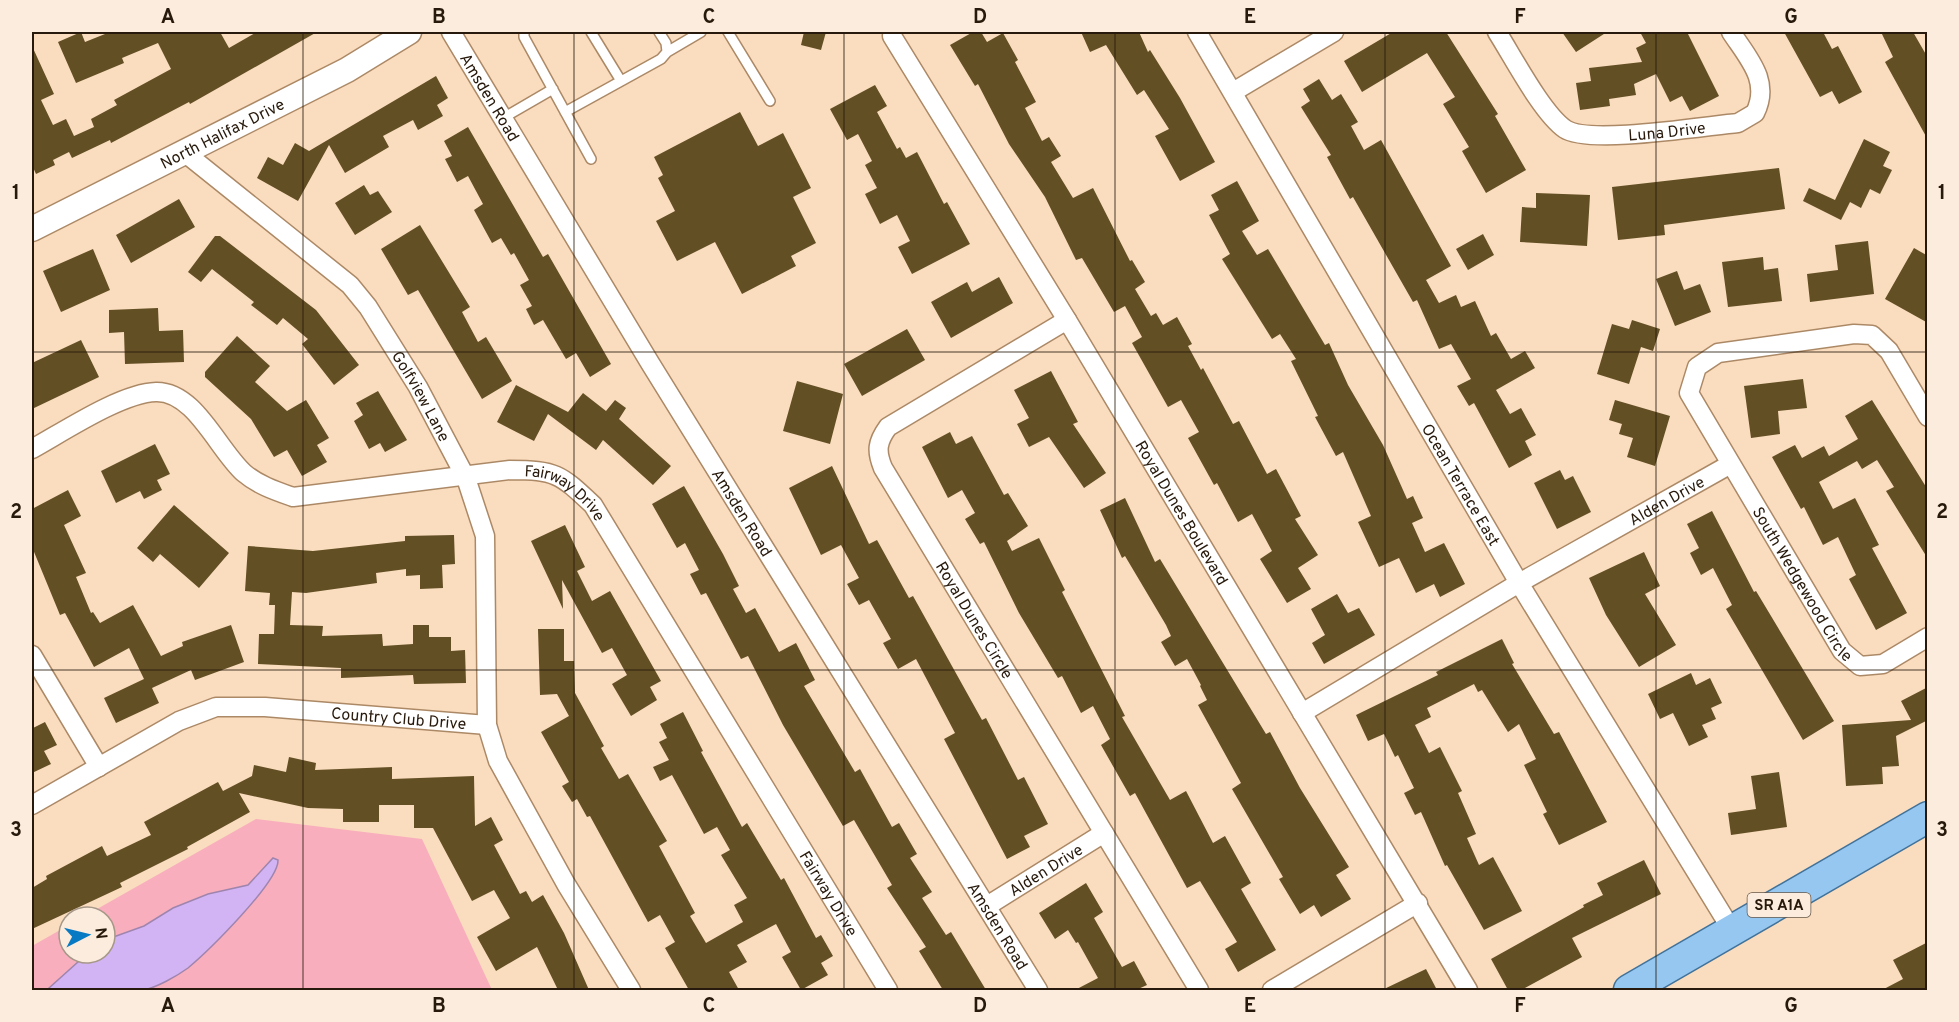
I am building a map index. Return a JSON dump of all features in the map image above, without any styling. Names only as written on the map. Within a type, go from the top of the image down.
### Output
[{"type":"main road","name":"SR A1A","points":[[1629,990],[1733,932],[1928,817]]},
{"type":"street","name":"North Halifax Drive","points":[[32,229],[347,70],[410,32]]},
{"type":"street","name":"Amsden Road","points":[[452,32],[650,363],[1038,990]]},
{"type":"street","name":"Ocean Terrace East","points":[[1197,32],[1519,584],[1733,932]]},
{"type":"street","points":[[1233,92],[1334,32]]},
{"type":"street","name":"Luna Drive","points":[[1497,32],[1552,116],[1567,130],[1594,136],[1738,123],[1755,113],[1763,90],[1758,75],[1731,32]]},
{"type":"street","name":"Royal Dunes Boulevard","points":[[892,36],[1067,320],[1468,990]]},
{"type":"street","name":"Golfview Lane","points":[[184,152],[350,285],[368,307],[418,387],[466,478],[485,536],[487,725]]},
{"type":"street","name":"Royal Dunes Circle","points":[[1067,320],[888,427],[880,438],[877,453],[883,468],[1199,990]]},
{"type":"street","points":[[1729,465],[1689,393],[1697,367],[1718,353],[1854,334],[1872,335],[1888,351],[1928,417]]},
{"type":"street","name":"Fairway Drive","points":[[32,449],[124,400],[156,392],[173,395],[197,412],[225,452],[245,473],[265,487],[293,497],[466,478],[510,470],[542,470],[564,477],[593,505],[888,990]]},
{"type":"street","name":"Alden Drive","points":[[1302,713],[1519,584],[1729,465]]},
{"type":"street","name":"South Wedgewood Circle","points":[[1729,465],[1842,651],[1860,666],[1882,664],[1928,637]]},
{"type":"street","points":[[32,656],[99,767]]},
{"type":"street","name":"Country Club Drive","points":[[32,806],[179,721],[216,707],[266,707],[487,725],[498,761],[566,884],[631,990]]},
{"type":"street","name":"Alden Drive","points":[[987,906],[1104,833]]},
{"type":"street","points":[[1272,990],[1418,903]]},
{"type":"lane","points":[[524,32],[524,37],[591,159]]},
{"type":"lane","points":[[591,32],[621,81]]},
{"type":"lane","points":[[659,32],[666,43],[667,52]]},
{"type":"lane","points":[[566,112],[661,59],[667,52],[701,32]]},
{"type":"lane","points":[[728,32],[770,101]]},
{"type":"lane","points":[[502,118],[553,89]]},
{"type":"shaded area","points":[[256,819],[422,839],[492,990],[32,990],[32,946],[57,932],[57,965],[117,965],[117,905],[104,905]]},
{"type":"shaded area","points":[[273,858],[278,860],[267,884],[255,900],[197,960],[172,978],[154,987],[133,991],[85,992],[49,988],[75,965],[117,965],[117,936],[144,926],[173,908],[208,894],[248,885]]},
{"type":"building","points":[[81,32],[85,42],[110,32],[220,32],[229,48],[257,32],[317,32],[190,104],[189,102],[111,143],[110,140],[72,158],[69,152],[53,160],[55,165],[36,174],[32,165],[32,46],[54,94],[41,100],[53,125],[66,119],[74,136],[94,127],[91,119],[117,105],[114,100],[171,69],[158,43],[122,58],[124,63],[76,83],[58,42]]},
{"type":"building","points":[[804,32],[826,32],[821,50],[801,45]]},
{"type":"building","points":[[973,32],[981,32],[987,42],[1003,33],[1018,60],[1015,62],[1036,102],[1025,108],[1042,141],[1049,137],[1061,156],[1051,162],[1073,198],[1093,188],[1130,261],[1132,260],[1145,282],[1135,289],[1151,316],[1156,313],[1163,325],[1177,317],[1192,344],[1188,346],[1201,370],[1203,368],[1233,424],[1239,421],[1267,474],[1276,469],[1301,516],[1295,519],[1318,555],[1298,568],[1311,589],[1287,603],[1260,559],[1272,551],[1252,514],[1238,522],[1217,483],[1214,485],[1188,438],[1199,432],[1181,400],[1168,407],[1132,343],[1142,337],[1125,306],[1114,312],[1082,258],[1076,260],[1045,197],[1009,144],[978,84],[975,86],[950,45]]},
{"type":"building","points":[[1081,32],[1139,32],[1148,52],[1150,50],[1180,98],[1215,162],[1180,181],[1155,136],[1169,129],[1144,90],[1137,95],[1106,45],[1090,52]]},
{"type":"building","points":[[1393,32],[1446,32],[1498,114],[1495,116],[1526,170],[1486,193],[1462,151],[1469,147],[1443,104],[1455,97],[1427,53],[1362,92],[1344,61]]},
{"type":"building","points":[[1562,32],[1607,32],[1576,52]]},
{"type":"building","points":[[1640,32],[1687,32],[1719,96],[1690,111],[1682,96],[1670,102],[1656,74],[1634,84],[1636,95],[1609,99],[1610,106],[1580,110],[1576,83],[1591,81],[1589,68],[1642,62],[1636,48],[1646,43]]},
{"type":"building","points":[[1784,32],[1823,32],[1832,49],[1838,46],[1862,92],[1839,104],[1832,91],[1820,97]]},
{"type":"building","points":[[1881,32],[1913,32],[1928,58],[1928,140],[1885,62],[1893,57]]},
{"type":"building","points":[[436,76],[448,98],[437,105],[443,116],[418,130],[413,120],[383,136],[389,147],[345,173],[329,145],[298,201],[257,178],[268,157],[283,165],[295,143],[309,151]]},
{"type":"building","points":[[1319,79],[1332,100],[1341,94],[1358,122],[1351,126],[1364,150],[1381,140],[1451,266],[1426,280],[1439,303],[1456,295],[1461,307],[1475,301],[1491,336],[1496,333],[1511,359],[1525,351],[1535,368],[1496,390],[1510,414],[1521,408],[1536,435],[1525,441],[1532,455],[1509,468],[1474,403],[1469,406],[1457,386],[1471,379],[1451,344],[1439,349],[1417,300],[1413,302],[1353,197],[1350,199],[1327,157],[1331,155],[1301,107],[1310,101],[1303,89]]},
{"type":"building","points":[[875,85],[887,106],[877,112],[897,149],[900,147],[906,158],[917,152],[944,204],[947,202],[970,244],[912,274],[898,247],[910,241],[897,215],[880,224],[865,194],[877,188],[865,165],[872,161],[858,134],[847,140],[830,109]]},
{"type":"building","points":[[740,112],[758,146],[783,133],[811,188],[793,197],[816,243],[791,256],[796,266],[742,294],[715,242],[677,261],[656,221],[675,211],[658,178],[663,175],[654,157]]},
{"type":"building","points":[[468,127],[543,257],[548,254],[611,364],[590,377],[576,353],[566,359],[543,320],[534,325],[526,309],[532,306],[520,285],[529,280],[514,253],[511,255],[501,238],[492,243],[474,210],[483,204],[468,176],[457,182],[445,159],[452,156],[444,141]]},
{"type":"building","points":[[1864,139],[1890,152],[1883,166],[1892,170],[1880,194],[1870,189],[1861,208],[1850,202],[1841,220],[1803,201],[1809,188],[1835,200]]},
{"type":"building","points":[[1779,168],[1785,209],[1664,225],[1665,235],[1618,240],[1612,187]]},
{"type":"building","points":[[1237,181],[1259,221],[1242,231],[1257,255],[1268,249],[1325,345],[1329,343],[1348,385],[1383,445],[1407,499],[1413,496],[1423,518],[1412,523],[1425,552],[1444,543],[1465,584],[1440,597],[1434,584],[1416,593],[1399,558],[1379,567],[1358,522],[1371,516],[1343,452],[1336,456],[1315,417],[1318,416],[1291,361],[1296,359],[1280,334],[1272,339],[1222,259],[1230,254],[1209,215],[1219,210],[1211,195]]},
{"type":"building","points":[[364,185],[370,195],[378,191],[392,212],[355,235],[335,203]]},
{"type":"building","points":[[1536,193],[1590,195],[1587,246],[1520,242],[1522,207],[1536,208]]},
{"type":"building","points":[[179,199],[195,227],[131,263],[116,235]]},
{"type":"building","points":[[420,225],[470,307],[462,312],[478,342],[486,337],[512,381],[482,399],[418,290],[408,295],[381,249]]},
{"type":"building","points":[[1483,234],[1494,255],[1468,270],[1456,249]]},
{"type":"building","points":[[215,236],[220,236],[316,310],[359,365],[334,385],[302,344],[308,339],[283,318],[277,325],[251,305],[254,302],[212,269],[201,282],[188,272]]},
{"type":"building","points":[[1868,241],[1874,294],[1810,302],[1807,274],[1838,270],[1835,245]]},
{"type":"building","points":[[1914,248],[1928,256],[1928,323],[1885,299]]},
{"type":"building","points":[[93,249],[110,290],[61,312],[43,271]]},
{"type":"building","points":[[1763,257],[1764,270],[1778,268],[1782,301],[1728,307],[1722,262]]},
{"type":"building","points":[[1677,271],[1684,290],[1700,284],[1711,312],[1675,326],[1656,279]]},
{"type":"building","points":[[999,277],[1013,303],[951,338],[931,302],[967,282],[972,292]]},
{"type":"building","points":[[158,308],[159,331],[183,330],[184,362],[125,364],[124,332],[109,333],[109,310]]},
{"type":"building","points":[[1632,320],[1660,329],[1653,351],[1641,347],[1629,384],[1597,374],[1612,324],[1629,329]]},
{"type":"building","points":[[907,329],[925,360],[862,396],[844,364]]},
{"type":"building","points":[[237,336],[270,366],[255,382],[287,411],[306,400],[329,438],[317,445],[327,462],[302,476],[287,450],[274,457],[251,419],[205,377],[205,372]]},
{"type":"building","points":[[81,340],[99,377],[32,409],[32,363]]},
{"type":"building","points":[[1051,371],[1078,422],[1073,424],[1106,473],[1084,488],[1049,437],[1029,447],[1017,424],[1029,418],[1014,390]]},
{"type":"building","points":[[1803,379],[1807,408],[1778,411],[1780,434],[1751,438],[1744,386]]},
{"type":"building","points":[[797,381],[843,394],[830,444],[783,431]]},
{"type":"building","points":[[516,385],[568,412],[583,393],[606,411],[615,400],[626,408],[619,419],[671,466],[653,485],[603,440],[596,450],[548,414],[534,441],[497,422]]},
{"type":"building","points":[[378,391],[407,440],[385,452],[380,443],[369,449],[354,421],[363,415],[356,403]]},
{"type":"building","points":[[1615,400],[1670,416],[1655,466],[1627,457],[1633,438],[1619,434],[1622,424],[1609,420]]},
{"type":"building","points":[[1872,400],[1928,490],[1928,559],[1886,491],[1894,487],[1877,460],[1862,469],[1857,461],[1819,482],[1833,509],[1855,498],[1879,545],[1872,548],[1907,613],[1876,630],[1849,579],[1856,575],[1838,537],[1823,545],[1804,507],[1801,509],[1772,457],[1795,445],[1802,458],[1824,446],[1829,456],[1858,439],[1845,416]]},
{"type":"building","points":[[950,432],[956,444],[972,436],[1004,495],[1008,493],[1028,526],[1007,541],[1012,551],[1039,538],[1065,590],[1062,592],[1125,716],[1122,717],[1170,800],[1186,791],[1213,843],[1225,836],[1251,883],[1241,889],[1276,950],[1238,972],[1225,949],[1237,942],[1200,881],[1187,888],[1135,793],[1130,796],[1101,745],[1110,739],[1093,706],[1081,713],[1062,676],[1058,678],[1019,613],[984,542],[980,544],[965,519],[975,513],[962,490],[948,498],[922,447]]},
{"type":"building","points":[[155,444],[170,474],[157,480],[162,490],[144,499],[140,491],[116,503],[101,471]]},
{"type":"building","points":[[832,466],[869,544],[877,540],[909,598],[913,596],[982,720],[986,718],[1018,780],[1024,777],[1048,824],[1024,836],[1030,847],[1007,859],[944,739],[955,733],[916,659],[898,669],[883,643],[891,639],[869,600],[859,605],[847,584],[859,578],[841,545],[821,555],[789,488]]},
{"type":"building","points":[[1560,470],[1565,480],[1573,476],[1591,512],[1557,529],[1534,483]]},
{"type":"building","points":[[684,486],[739,586],[733,589],[746,613],[755,608],[779,652],[796,643],[815,680],[804,686],[855,772],[860,769],[892,827],[899,823],[917,854],[910,858],[932,892],[922,898],[946,935],[951,932],[986,990],[943,990],[919,951],[926,947],[887,888],[892,885],[854,820],[843,826],[783,725],[748,656],[741,659],[706,593],[701,595],[690,574],[699,570],[685,543],[677,548],[652,504]]},
{"type":"building","points":[[68,490],[81,516],[64,525],[86,573],[76,577],[91,613],[93,612],[100,623],[133,605],[161,656],[183,646],[182,642],[231,625],[244,662],[195,680],[191,670],[152,688],[159,703],[116,723],[104,698],[144,679],[129,648],[94,667],[65,613],[60,615],[32,547],[32,509]]},
{"type":"building","points":[[1125,498],[1155,562],[1160,559],[1266,734],[1270,732],[1300,788],[1349,867],[1336,875],[1351,899],[1321,917],[1314,905],[1300,914],[1279,879],[1283,877],[1232,789],[1241,783],[1198,705],[1207,700],[1201,685],[1187,659],[1175,666],[1161,642],[1171,636],[1166,625],[1125,556],[1122,558],[1100,510]]},
{"type":"building","points":[[174,505],[229,553],[199,588],[160,554],[153,562],[137,548]]},
{"type":"building","points":[[1712,511],[1754,592],[1756,591],[1834,721],[1803,740],[1726,609],[1732,605],[1713,568],[1701,575],[1690,553],[1699,548],[1687,524]]},
{"type":"building","points":[[565,525],[585,567],[577,571],[592,601],[610,591],[661,681],[650,687],[657,700],[631,716],[612,684],[627,675],[612,648],[602,653],[562,580],[563,609],[531,541]]},
{"type":"building","points":[[454,535],[455,564],[442,565],[443,588],[420,589],[420,575],[406,576],[406,569],[376,573],[377,583],[306,593],[292,592],[290,625],[323,626],[322,636],[382,634],[383,646],[413,644],[413,625],[429,625],[429,637],[451,637],[451,651],[465,650],[466,683],[414,684],[413,675],[341,678],[341,668],[258,664],[259,634],[274,634],[275,605],[269,605],[270,593],[245,591],[248,546],[313,551],[405,541],[405,536]]},
{"type":"building","points":[[1644,552],[1660,586],[1645,594],[1676,645],[1639,667],[1606,615],[1589,578]]},
{"type":"building","points":[[1337,594],[1348,613],[1359,608],[1375,635],[1324,664],[1312,643],[1325,635],[1311,609]]},
{"type":"building","points":[[538,629],[564,629],[564,661],[574,661],[575,693],[604,746],[601,748],[619,779],[628,774],[667,841],[659,846],[695,913],[690,916],[706,943],[743,922],[734,905],[747,898],[721,855],[730,850],[717,827],[704,834],[672,775],[660,781],[653,767],[669,760],[659,742],[667,738],[660,724],[683,712],[703,751],[701,752],[742,827],[747,823],[781,880],[784,878],[816,938],[821,935],[833,956],[821,963],[828,975],[801,990],[782,957],[791,952],[776,924],[737,945],[747,962],[729,972],[739,990],[689,990],[665,948],[675,942],[660,915],[648,922],[590,816],[587,817],[577,799],[572,802],[562,786],[569,782],[541,732],[569,716],[557,694],[540,695]]},
{"type":"building","points":[[1502,639],[1514,663],[1512,664],[1554,734],[1559,732],[1607,822],[1559,845],[1543,814],[1547,812],[1524,765],[1536,759],[1519,724],[1508,732],[1482,690],[1478,692],[1474,684],[1427,708],[1431,717],[1415,725],[1429,753],[1440,747],[1462,791],[1458,793],[1476,834],[1467,838],[1479,865],[1493,857],[1522,911],[1484,930],[1447,865],[1445,866],[1421,812],[1415,815],[1404,793],[1414,788],[1398,755],[1395,757],[1384,734],[1368,741],[1356,715],[1438,675],[1436,672]]},
{"type":"building","points":[[1691,673],[1696,685],[1710,678],[1722,703],[1711,708],[1716,719],[1702,725],[1708,737],[1689,746],[1673,713],[1660,719],[1648,694]]},
{"type":"building","points":[[1928,687],[1928,720],[1896,736],[1899,766],[1882,767],[1883,784],[1846,786],[1842,725],[1911,720],[1901,701]]},
{"type":"building","points":[[45,722],[57,745],[44,751],[51,764],[32,773],[32,725],[33,728]]},
{"type":"building","points":[[289,757],[316,763],[315,770],[392,767],[392,779],[474,776],[475,826],[491,817],[503,840],[494,845],[520,894],[526,891],[532,902],[543,895],[564,933],[589,990],[558,990],[537,947],[496,971],[477,937],[510,918],[494,890],[472,901],[433,828],[414,828],[414,805],[379,805],[379,822],[343,822],[343,809],[308,808],[239,793],[250,812],[187,847],[188,849],[120,883],[122,887],[83,905],[57,905],[57,917],[32,929],[32,888],[47,879],[46,876],[102,846],[107,856],[151,835],[144,822],[218,782],[223,791],[252,776],[254,765],[286,772]]},
{"type":"building","points":[[1779,772],[1787,827],[1731,835],[1728,813],[1756,809],[1751,776]]},
{"type":"building","points":[[1644,860],[1661,894],[1572,938],[1582,957],[1521,990],[1508,990],[1491,959],[1603,895],[1597,883]]},
{"type":"building","points":[[1086,883],[1103,912],[1094,918],[1122,967],[1134,961],[1147,985],[1136,990],[1075,990],[1098,978],[1078,942],[1076,943],[1068,930],[1055,939],[1039,913]]},
{"type":"building","points":[[1928,942],[1928,990],[1882,990],[1903,979],[1893,960]]},
{"type":"building","points":[[1426,969],[1437,990],[1382,990]]}]
